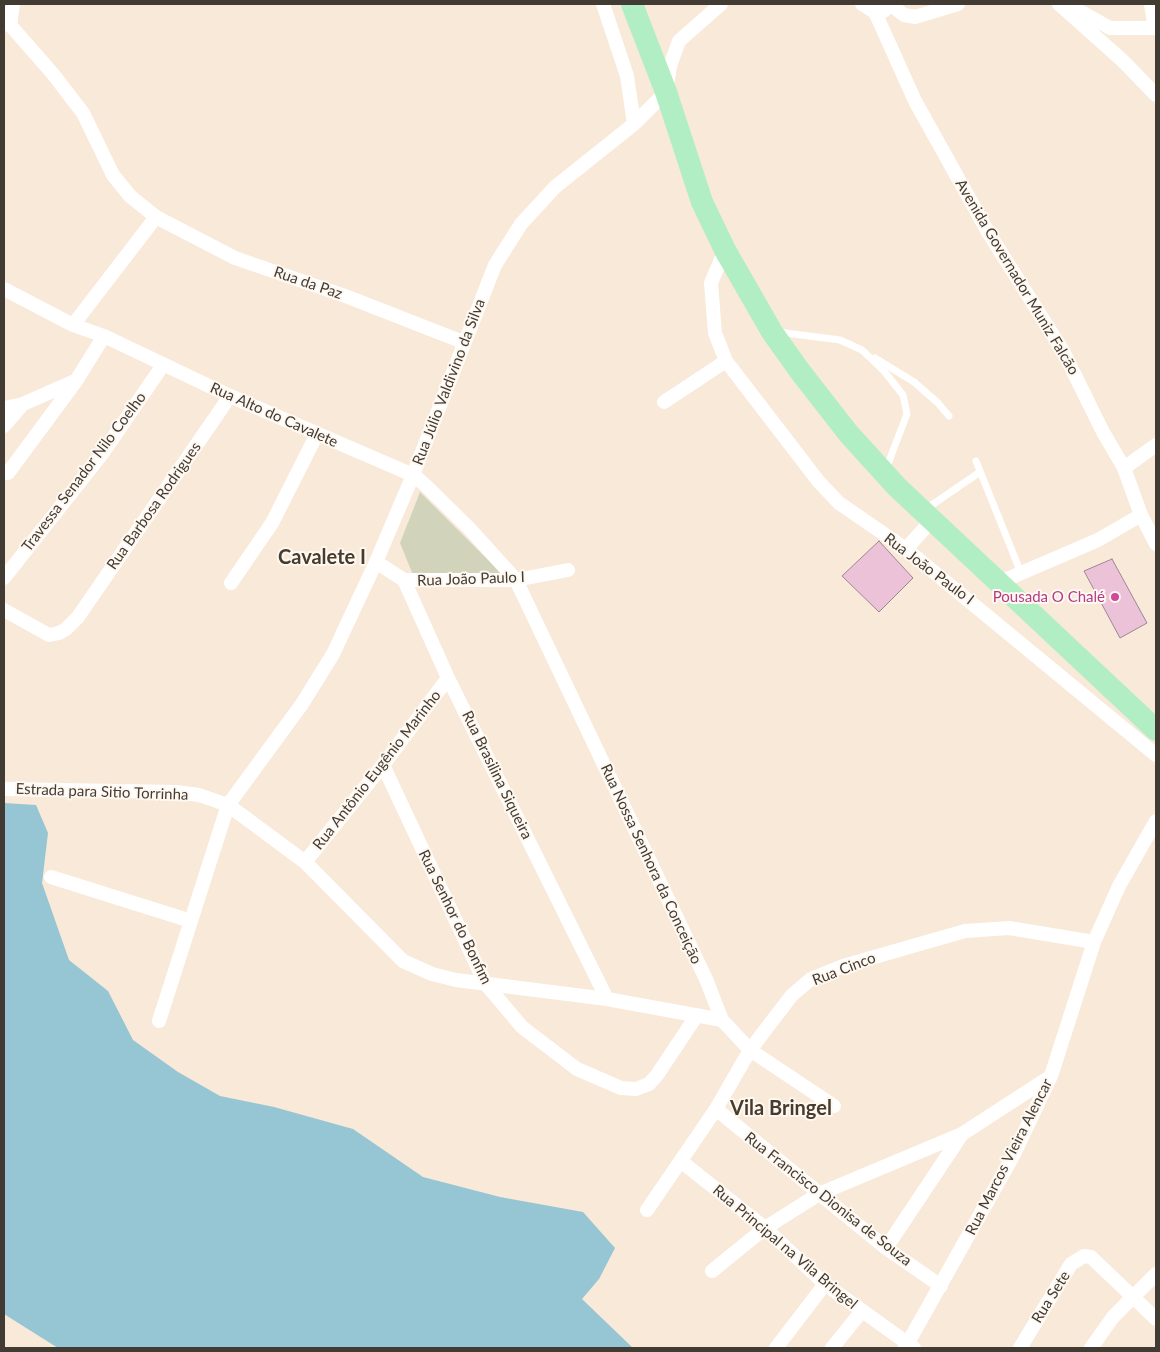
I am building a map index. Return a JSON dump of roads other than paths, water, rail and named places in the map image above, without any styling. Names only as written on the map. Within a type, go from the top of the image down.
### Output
[{"type":"highway","points":[[632,4],[666,92],[702,202],[725,250],[772,332],[799,370],[848,433],[885,473],[998,583],[1156,730]]},
{"type":"street","points":[[7,22],[13,4]]},
{"type":"street","points":[[604,4],[627,76],[634,124]]},
{"type":"street","points":[[666,92],[670,66],[679,41],[721,4]]},
{"type":"street","points":[[862,4],[915,17],[958,4]]},
{"type":"street","points":[[1059,4],[1123,61],[1156,95]]},
{"type":"street","points":[[1067,4],[1110,28],[1156,28],[1152,4]]},
{"type":"street","name":"Avenida Governador Muniz Falcão","points":[[887,9],[915,101],[988,232],[1063,351],[1103,432],[1124,468],[1142,515],[1156,544]]},
{"type":"street","name":"Rua da Paz","points":[[7,22],[53,74],[83,114],[113,175],[130,196],[156,217],[235,258],[348,297],[463,342]]},
{"type":"street","name":"Rua Júlio Valdivino da Silva","points":[[159,1021],[228,805],[302,704],[333,654],[376,562],[495,264],[520,224],[555,187],[634,124],[666,92]]},
{"type":"street","points":[[73,325],[156,217]]},
{"type":"street","name":"Rua João Paulo I","points":[[725,250],[711,283],[715,333],[726,361],[819,482],[838,503],[906,549],[1156,755]]},
{"type":"street","name":"Rua Alto do Cavalete","points":[[4,289],[73,325],[104,336],[230,396],[412,475],[468,528],[516,580]]},
{"type":"street","points":[[8,473],[76,381],[104,336]]},
{"type":"street","points":[[664,402],[726,361]]},
{"type":"street","name":"Travessa Senador Nilo Coelho","points":[[4,578],[102,454],[163,365]]},
{"type":"street","points":[[4,408],[23,404],[76,381]]},
{"type":"street","name":"Rua Barbosa Rodrigues","points":[[4,610],[49,635],[59,633],[78,617],[230,396]]},
{"type":"street","points":[[4,426],[23,404]]},
{"type":"street","points":[[231,583],[272,523],[317,434]]},
{"type":"street","points":[[1124,468],[1156,445]]},
{"type":"street","points":[[906,549],[928,515]]},
{"type":"street","points":[[998,583],[1098,540],[1142,515]]},
{"type":"street","points":[[376,562],[404,580]]},
{"type":"street","name":"Rua João Paulo I","points":[[404,580],[516,580],[568,570]]},
{"type":"street","name":"Rua Brasilina Siqueira","points":[[404,580],[448,678],[607,998]]},
{"type":"street","name":"Rua Nossa Senhora da Conceição","points":[[516,580],[706,979],[722,1020],[750,1050],[834,1106]]},
{"type":"street","name":"Rua Antônio Eugênio Marinho","points":[[305,862],[383,765],[448,678]]},
{"type":"street","name":"Rua Senhor do Bonfim","points":[[383,765],[485,983],[522,1027],[577,1068],[621,1088],[636,1089],[648,1084],[657,1075],[697,1015]]},
{"type":"street","name":"Estrada para Sitio Torrinha","points":[[4,789],[176,792],[199,795],[228,805],[305,862],[403,961],[432,974],[456,980],[607,998],[722,1020]]},
{"type":"street","name":"Rua Marcos Vieira Alencar","points":[[909,1347],[1012,1156],[1051,1076],[1094,942],[1119,886],[1156,821]]},
{"type":"street","points":[[52,877],[191,921]]},
{"type":"street","name":"Rua Cinco","points":[[647,1210],[682,1162],[716,1109],[750,1050],[792,995],[812,979],[843,966],[965,931],[1009,928],[1094,942]]},
{"type":"street","points":[[712,1271],[764,1228],[819,1194],[962,1134],[1051,1076]]},
{"type":"street","name":"Rua Francisco Dionisa de Souza","points":[[716,1109],[886,1248],[941,1286]]},
{"type":"street","points":[[886,1248],[962,1134]]},
{"type":"street","name":"Rua Principal na Vila Bringel","points":[[682,1162],[764,1228],[825,1284],[909,1347]]},
{"type":"street","name":"Rua Sete","points":[[1020,1348],[1071,1264],[1077,1259],[1084,1256],[1091,1257],[1133,1297]]},
{"type":"street","points":[[1091,1348],[1113,1317],[1156,1274]]},
{"type":"street","points":[[776,1348],[825,1284]]},
{"type":"street","points":[[1133,1297],[1156,1319]]},
{"type":"street","points":[[832,1348],[862,1311]]},
{"type":"lane","points":[[772,332],[840,340],[862,350],[914,382],[938,403],[949,416]]},
{"type":"lane","points":[[862,350],[884,371],[903,395],[907,414],[885,473]]},
{"type":"lane","points":[[976,461],[1021,573]]},
{"type":"lane","points":[[928,515],[980,472]]},
{"type":"water","points":[[4,803],[36,805],[48,833],[42,883],[69,960],[108,991],[133,1040],[178,1072],[220,1096],[274,1107],[353,1129],[423,1177],[500,1197],[583,1212],[615,1248],[599,1279],[582,1299],[633,1348],[58,1348],[4,1314]]},
{"type":"place","name":"Pousada O Chalé","points":[[1115,597]]},
{"type":"district","name":"Cavalete I","points":[[322,558]]},
{"type":"district","name":"Vila Bringel","points":[[781,1109]]}]
